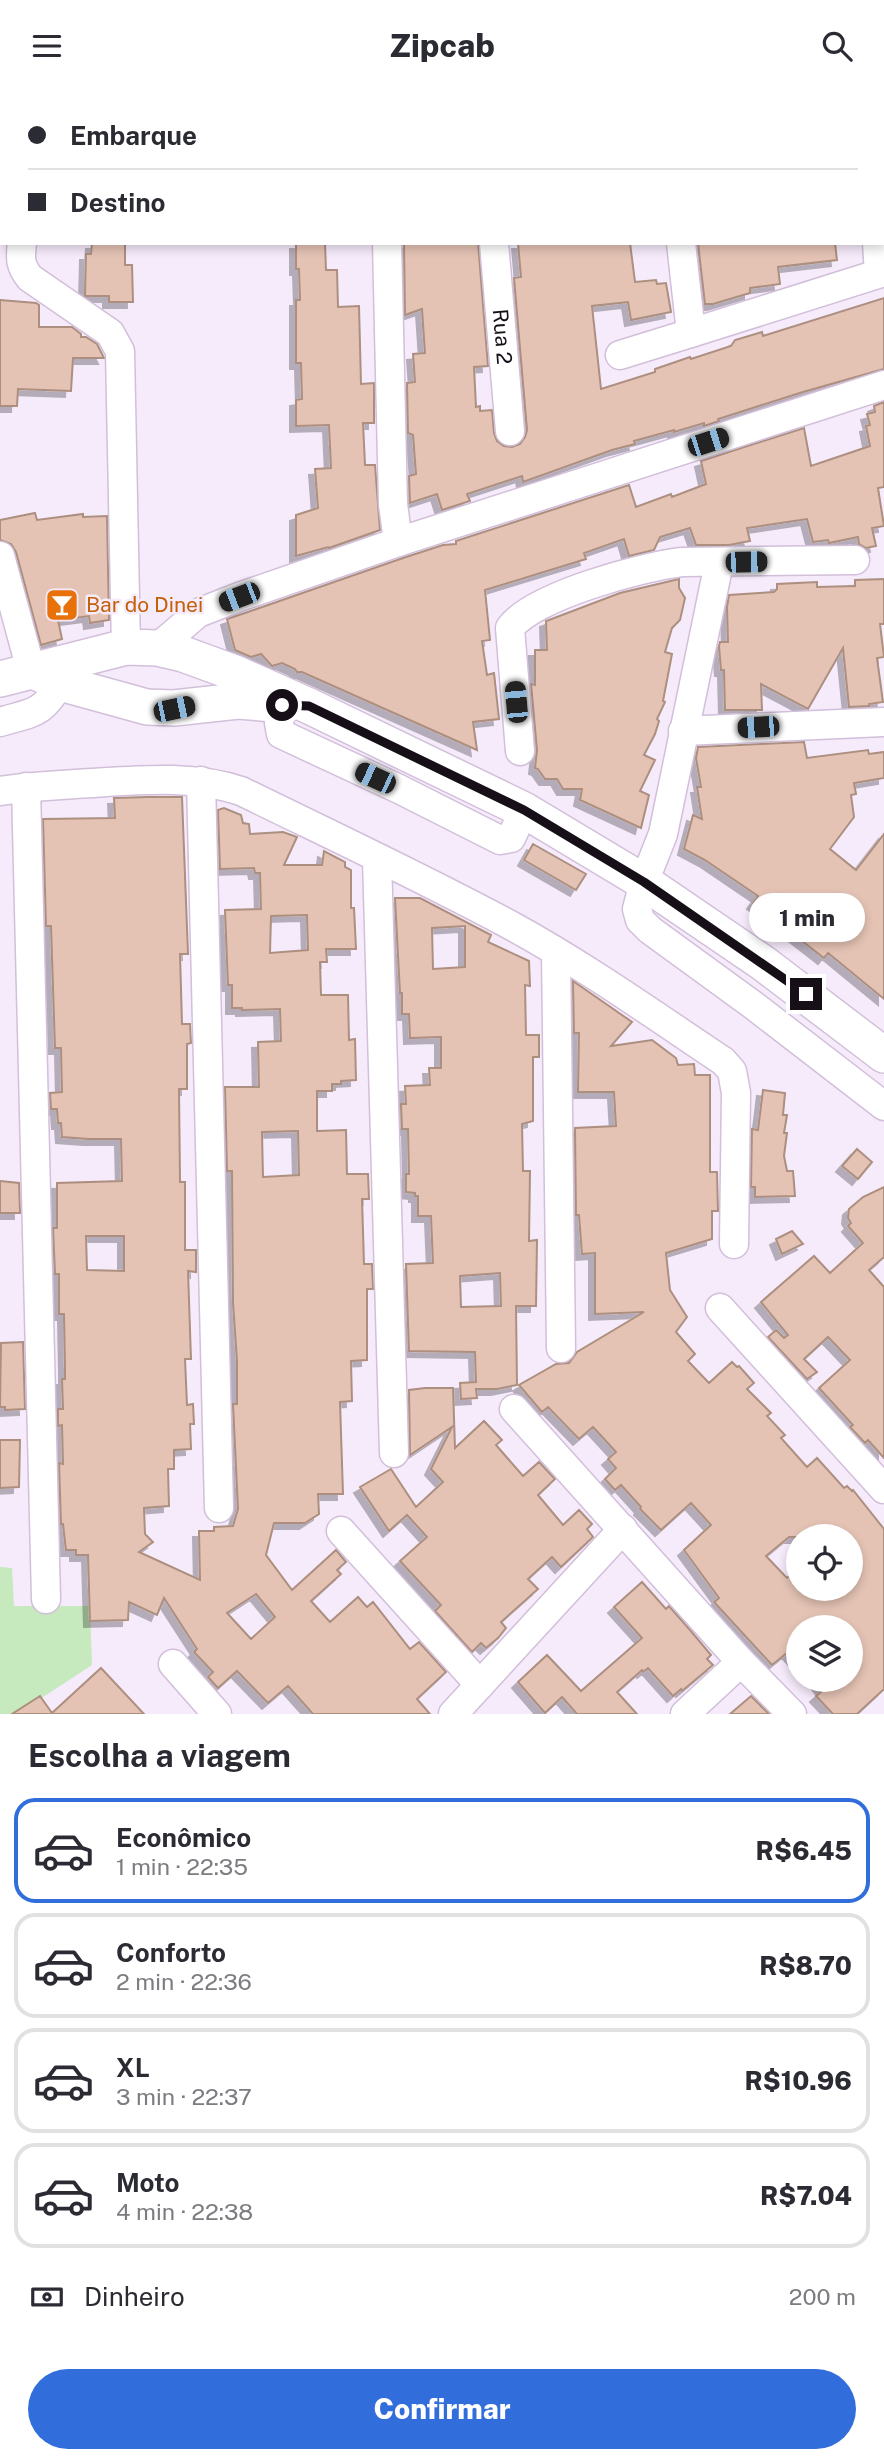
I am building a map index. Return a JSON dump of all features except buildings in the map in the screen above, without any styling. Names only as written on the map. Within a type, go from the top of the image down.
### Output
[{"type":"main road","points":[[118,701],[103,676],[106,661],[132,648]]},
{"type":"main road","points":[[30,677],[132,648],[199,660],[235,673],[296,706],[524,810],[644,882],[763,963],[884,1055]]},
{"type":"main road","points":[[191,705],[198,697],[202,683],[199,660]]},
{"type":"main road","points":[[30,677],[147,707],[174,709],[238,701],[296,706]]},
{"type":"street","points":[[22,245],[22,269],[30,278],[110,333],[120,351],[132,648],[198,613],[398,542],[884,385]]},
{"type":"street","points":[[387,245],[393,504],[398,542]]},
{"type":"street","name":"Rua 2","points":[[494,245],[510,431]]},
{"type":"street","points":[[681,245],[691,333]]},
{"type":"street","points":[[620,355],[882,273],[877,245]]},
{"type":"street","points":[[0,556],[30,677],[51,699],[40,711],[0,722]]},
{"type":"street","points":[[520,751],[510,628],[517,618],[541,604],[646,568],[682,562],[855,560]]},
{"type":"street","points":[[719,563],[663,834],[644,882],[638,909],[640,920],[884,1106]]},
{"type":"street","points":[[198,613],[199,660]]},
{"type":"street","points":[[683,731],[884,722]]},
{"type":"street","points":[[46,1599],[13,789],[133,781],[201,781],[240,791],[377,857],[556,951],[723,1061],[732,1071],[737,1093],[734,1244]]},
{"type":"street","points":[[201,781],[219,1508]]},
{"type":"street","points":[[377,857],[394,1453]]},
{"type":"street","points":[[556,951],[561,1348]]},
{"type":"street","points":[[720,1308],[884,1489]]},
{"type":"street","points":[[514,1409],[741,1662],[792,1714]]},
{"type":"street","points":[[453,1714],[623,1529]]},
{"type":"street","points":[[341,1531],[480,1685]]},
{"type":"street","points":[[685,1714],[741,1662]]},
{"type":"street","points":[[173,1664],[217,1714]]},
{"type":"green space","points":[[0,1567],[12,1568],[14,1606],[90,1606],[92,1665],[17,1714],[0,1714]]},
{"type":"place","name":"Bar do Dinei","points":[[62,605]]},
{"type":"route","points":[[282,705],[309,706],[524,810],[644,882],[806,994]]}]
